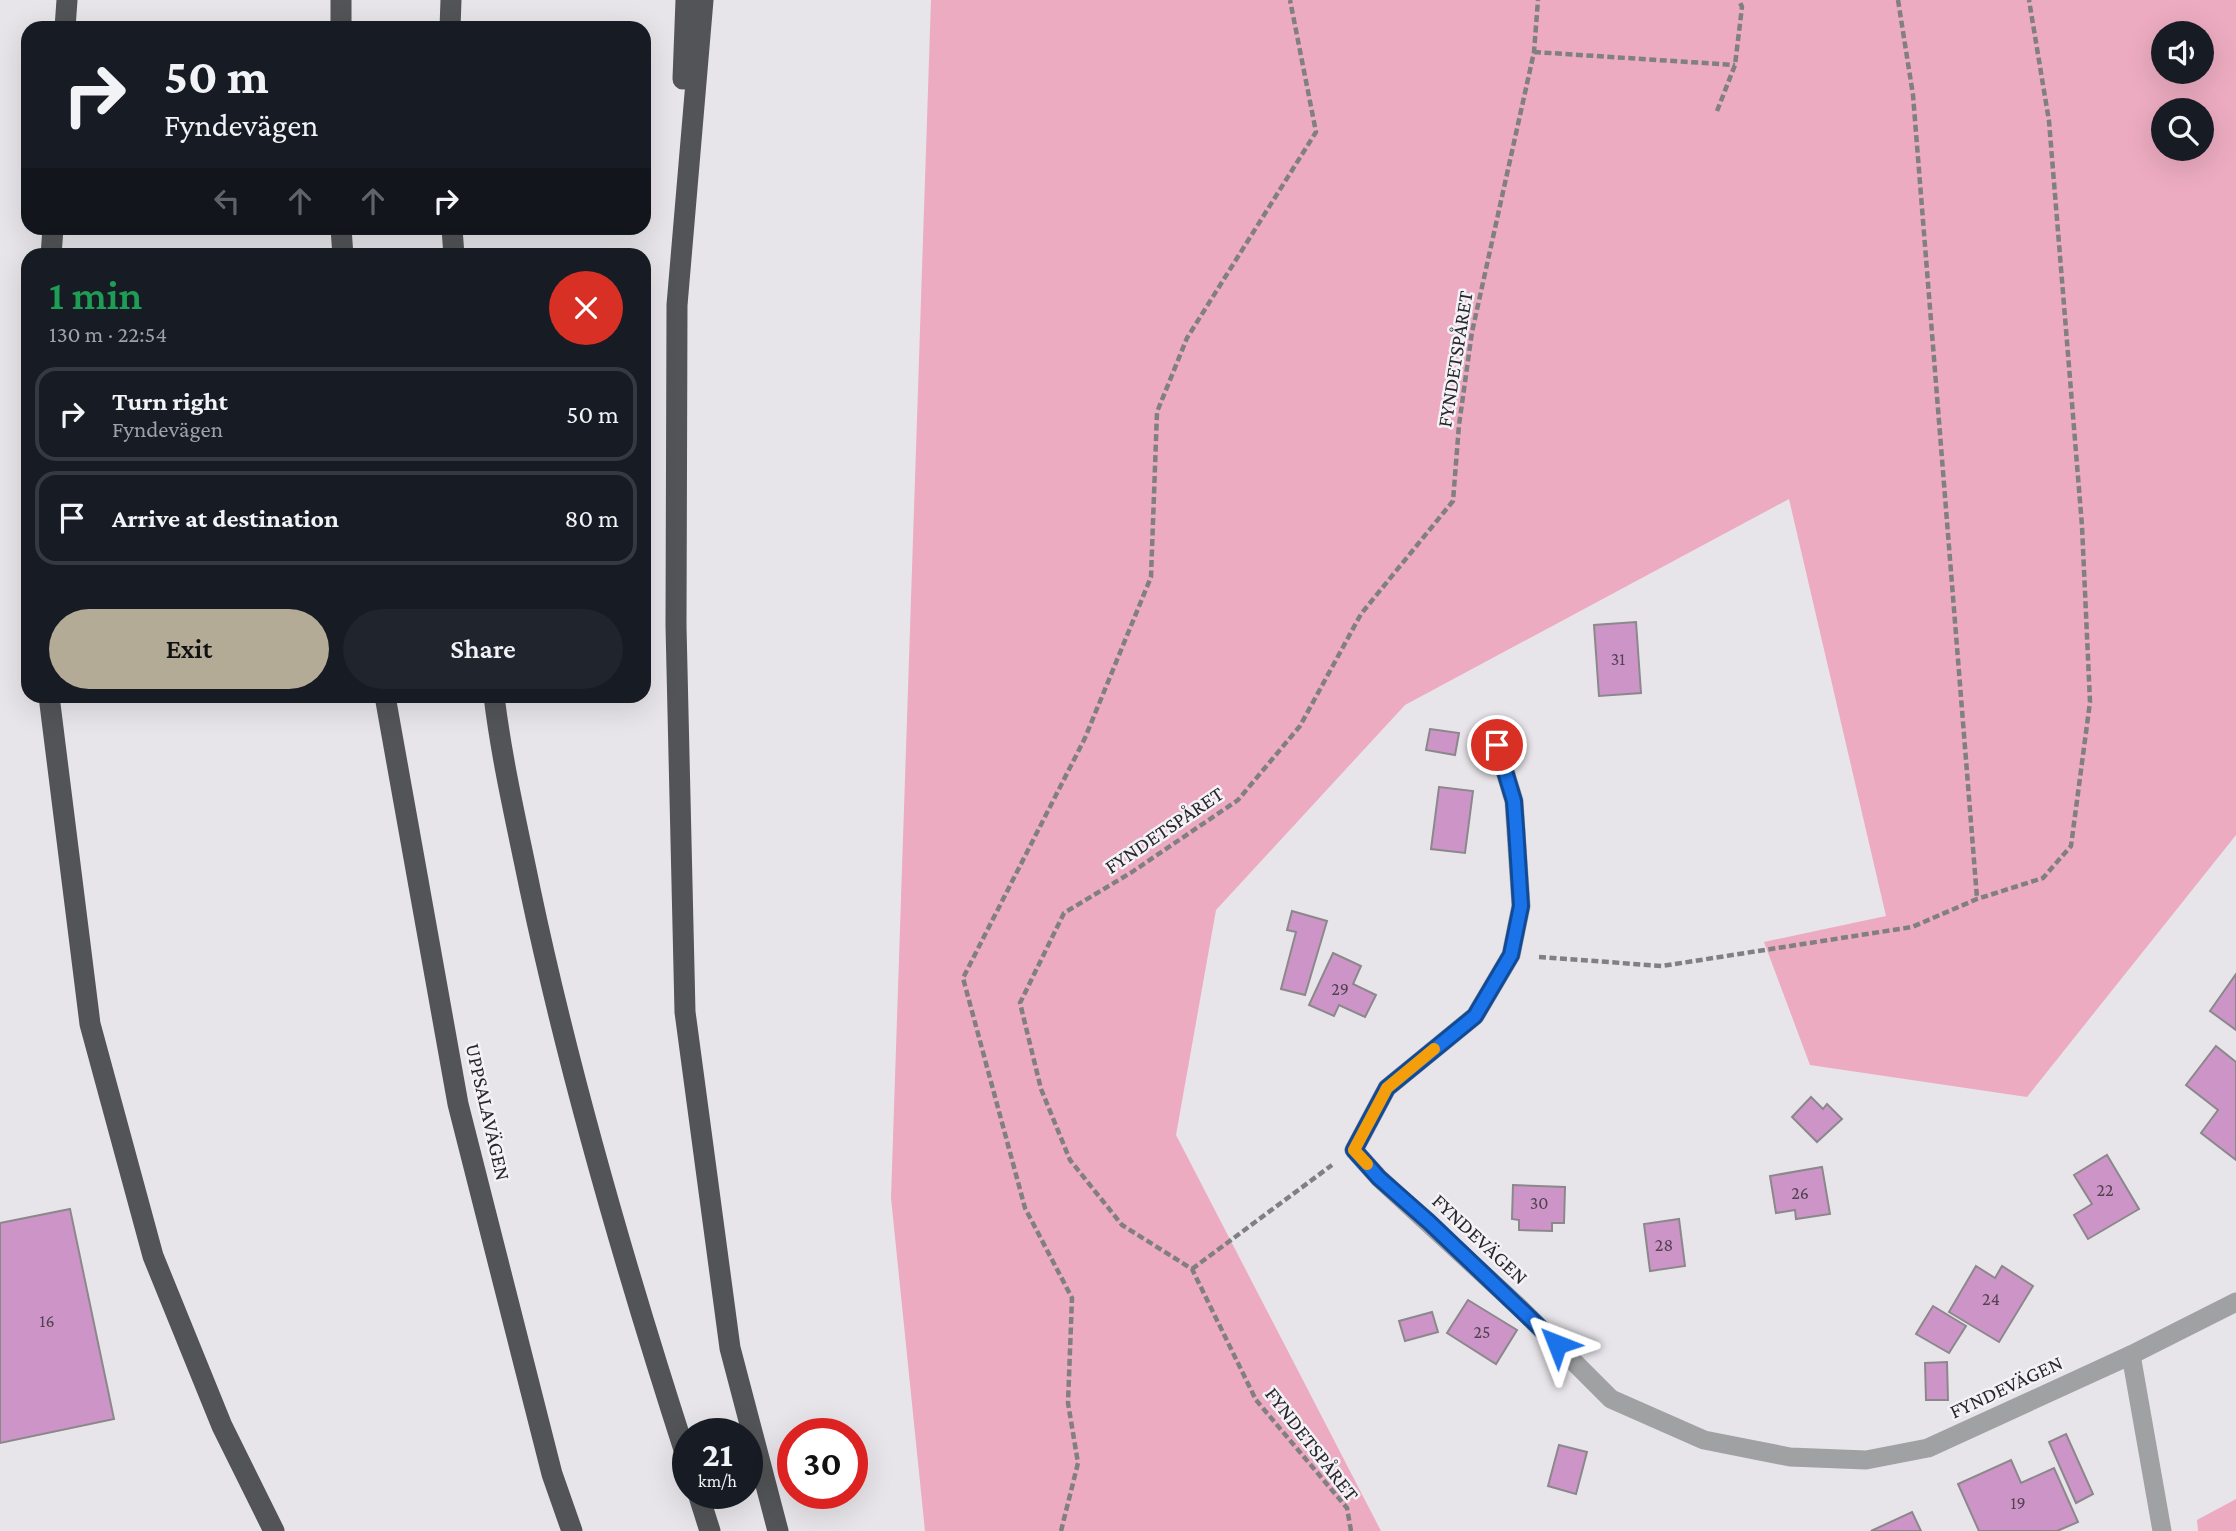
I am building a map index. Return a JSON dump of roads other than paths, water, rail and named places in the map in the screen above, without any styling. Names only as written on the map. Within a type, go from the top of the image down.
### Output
[{"type":"highway","points":[[66,21],[67,0]]},
{"type":"highway","points":[[341,0],[341,21]]},
{"type":"highway","points":[[450,21],[451,0]]},
{"type":"highway","points":[[686,0],[677,305],[676,626],[685,1012],[730,1348],[778,1531]]},
{"type":"highway","points":[[677,305],[703,0]]},
{"type":"highway","points":[[50,703],[90,1024],[153,1256],[222,1426],[274,1531]]},
{"type":"highway","name":"UPPSALAVÄGEN","points":[[386,703],[458,1104],[552,1474],[572,1531]]},
{"type":"highway","points":[[495,703],[499,742],[548,977],[636,1302],[674,1418]]},
{"type":"highway","points":[[703,1509],[710,1531]]},
{"type":"street","name":"FYNDEVÄGEN","points":[[1497,745],[1514,801],[1517,841],[1521,906],[1511,955],[1475,1016],[1387,1088],[1354,1150],[1379,1178],[1520,1308],[1611,1399],[1704,1440],[1790,1457],[1866,1460],[1928,1448],[2131,1355],[2236,1302]]},
{"type":"street","points":[[2131,1355],[2162,1531]]}]
